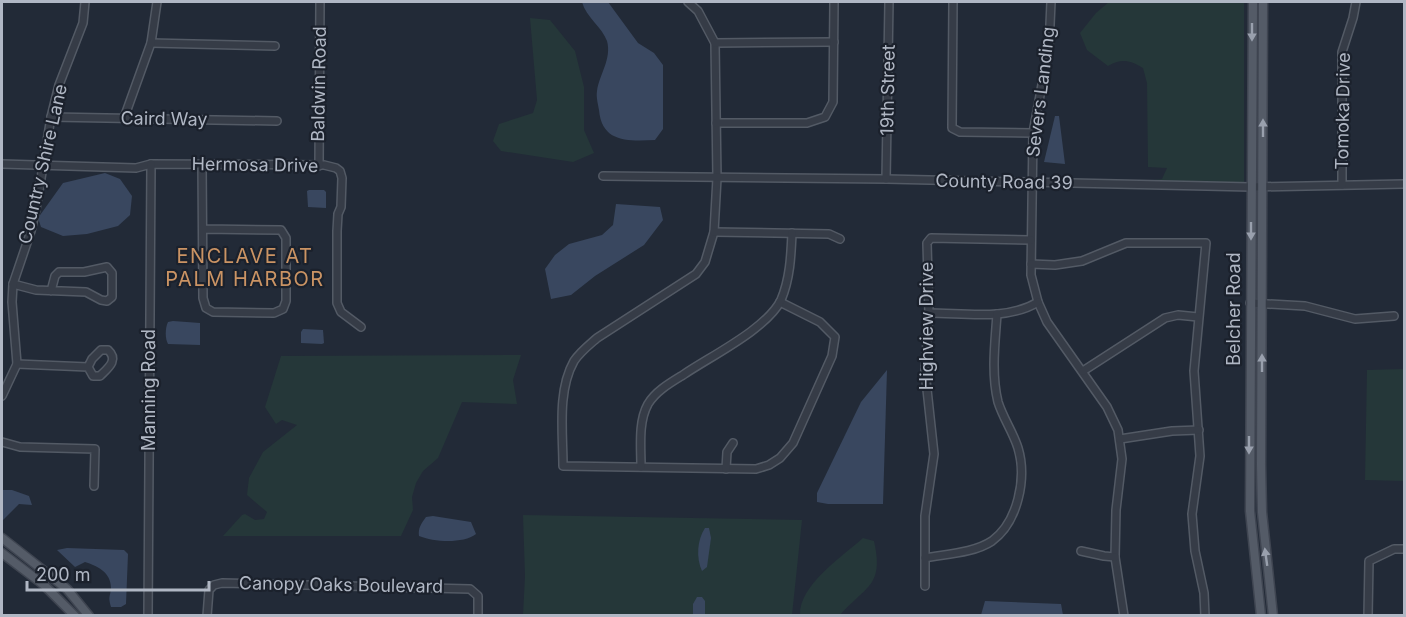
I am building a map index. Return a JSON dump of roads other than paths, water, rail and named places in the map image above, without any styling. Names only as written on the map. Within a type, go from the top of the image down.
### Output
[{"type":"main road","name":"Belcher Road","points":[[1252,2],[1250,511],[1262,615]]},
{"type":"main road","name":"Belcher Road","points":[[1263,2],[1262,512],[1273,615]]},
{"type":"main road","points":[[2,538],[67,589],[88,615]]},
{"type":"main road","points":[[2,553],[44,585],[75,615]]},
{"type":"street","name":"Country Shire Lane","points":[[2,396],[17,364],[12,302],[13,284],[31,231],[51,117],[59,85],[83,23],[85,2]]},
{"type":"street","points":[[124,118],[151,44],[157,2]]},
{"type":"street","name":"Baldwin Road","points":[[319,166],[320,2]]},
{"type":"street","points":[[688,2],[698,11],[715,44],[717,178],[714,232],[705,262],[696,274],[597,338],[575,360],[565,387],[563,466],[756,469],[769,465],[785,454],[793,443],[832,356],[835,337],[820,322],[780,302]]},
{"type":"street","points":[[716,123],[807,123],[825,117],[833,102],[834,2]]},
{"type":"street","name":"19th Street","points":[[886,179],[889,2]]},
{"type":"street","points":[[953,2],[952,128],[960,132],[1034,133]]},
{"type":"street","name":"Severs Landing","points":[[1051,2],[1049,47],[1034,133],[1031,275],[1038,302],[1047,322],[1113,417],[1120,439],[1122,459],[1116,510],[1115,557],[1124,615]]},
{"type":"street","name":"Tomoka Drive","points":[[1342,185],[1342,52],[1356,2]]},
{"type":"street","points":[[715,44],[834,42]]},
{"type":"street","points":[[151,44],[275,46]]},
{"type":"street","name":"Caird Way","points":[[51,117],[277,121]]},
{"type":"street","name":"Hermosa Drive","points":[[2,164],[136,168],[151,164],[324,165],[336,168],[340,171],[342,178],[337,231],[337,303],[340,312],[361,327]]},
{"type":"street","name":"Manning Road","points":[[148,615],[151,164]]},
{"type":"street","points":[[202,164],[203,298],[206,308],[213,312],[274,313],[283,309],[286,301],[286,238],[281,230],[204,229]]},
{"type":"street","name":"County Road 39","points":[[603,176],[886,179],[1251,187],[1404,184]]},
{"type":"street","points":[[714,232],[829,234],[840,239]]},
{"type":"street","points":[[641,467],[642,419],[649,403],[672,382],[754,329],[770,315],[780,302],[790,267],[792,233]]},
{"type":"street","name":"Highview Drive","points":[[925,586],[926,516],[934,454],[925,371],[929,313],[927,243],[931,238],[1031,240]]},
{"type":"street","points":[[1031,264],[1055,265],[1082,261],[1126,243],[1206,243],[1194,372],[1200,456],[1192,514],[1192,529],[1204,593],[1205,615]]},
{"type":"street","points":[[13,284],[51,291],[86,292],[107,301],[112,297],[112,273],[107,267],[84,272],[59,272],[55,276],[51,291]]},
{"type":"street","points":[[929,313],[1019,312],[1038,302]]},
{"type":"street","points":[[1250,303],[1305,306],[1355,319],[1394,316]]},
{"type":"street","points":[[925,558],[971,549],[990,542],[1010,521],[1017,500],[1021,465],[1018,447],[1003,415],[996,393],[994,368],[997,314]]},
{"type":"street","points":[[1083,371],[1165,318],[1178,315],[1198,317]]},
{"type":"street","points":[[17,364],[88,367]]},
{"type":"street","points":[[1120,439],[1173,431],[1199,430]]},
{"type":"street","points":[[2,442],[20,447],[95,449],[94,486]]},
{"type":"street","points":[[726,469],[727,452],[732,443]]},
{"type":"street","points":[[1368,615],[1369,561],[1394,549],[1404,549]]},
{"type":"street","points":[[1081,551],[1115,557]]},
{"type":"street","name":"Canopy Oaks Boulevard","points":[[207,615],[208,590],[222,583],[470,589],[478,596],[478,615]]},
{"type":"water","points":[[582,2],[608,2],[638,43],[654,53],[663,65],[663,129],[655,140],[626,140],[618,138],[605,129],[601,121],[597,93],[608,54],[607,41]]},
{"type":"water","points":[[1055,116],[1059,116],[1065,164],[1044,162]]},
{"type":"water","points":[[105,173],[120,179],[132,196],[130,215],[118,226],[87,234],[63,236],[41,227],[38,218],[63,183]]},
{"type":"water","points":[[307,191],[326,192],[326,208],[308,207]]},
{"type":"water","points":[[616,204],[660,207],[663,220],[644,245],[595,276],[571,295],[551,299],[545,269],[555,255],[569,244],[602,235],[613,225]]},
{"type":"water","points":[[168,322],[200,323],[200,345],[168,344],[166,327]]},
{"type":"water","points":[[303,329],[323,330],[324,343],[301,343]]},
{"type":"water","points":[[887,370],[883,504],[817,502],[817,493],[861,402]]},
{"type":"water","points":[[2,490],[12,490],[29,496],[32,505],[19,504],[2,521]]},
{"type":"water","points":[[433,516],[471,522],[476,534],[464,539],[448,541],[419,536],[419,528],[424,519]]},
{"type":"water","points":[[705,528],[709,528],[711,538],[707,567],[702,571],[698,549]]},
{"type":"water","points":[[67,548],[124,550],[128,554],[126,604],[121,607],[111,607],[109,578],[98,568],[85,562],[75,567],[57,550]]},
{"type":"water","points":[[697,597],[702,597],[705,601],[705,615],[693,615],[693,604]]},
{"type":"water","points":[[985,601],[1061,604],[1063,615],[981,615]]},
{"type":"district","name":"ENCLAVE AT PALM HARBOR","points":[[245,268]]}]
